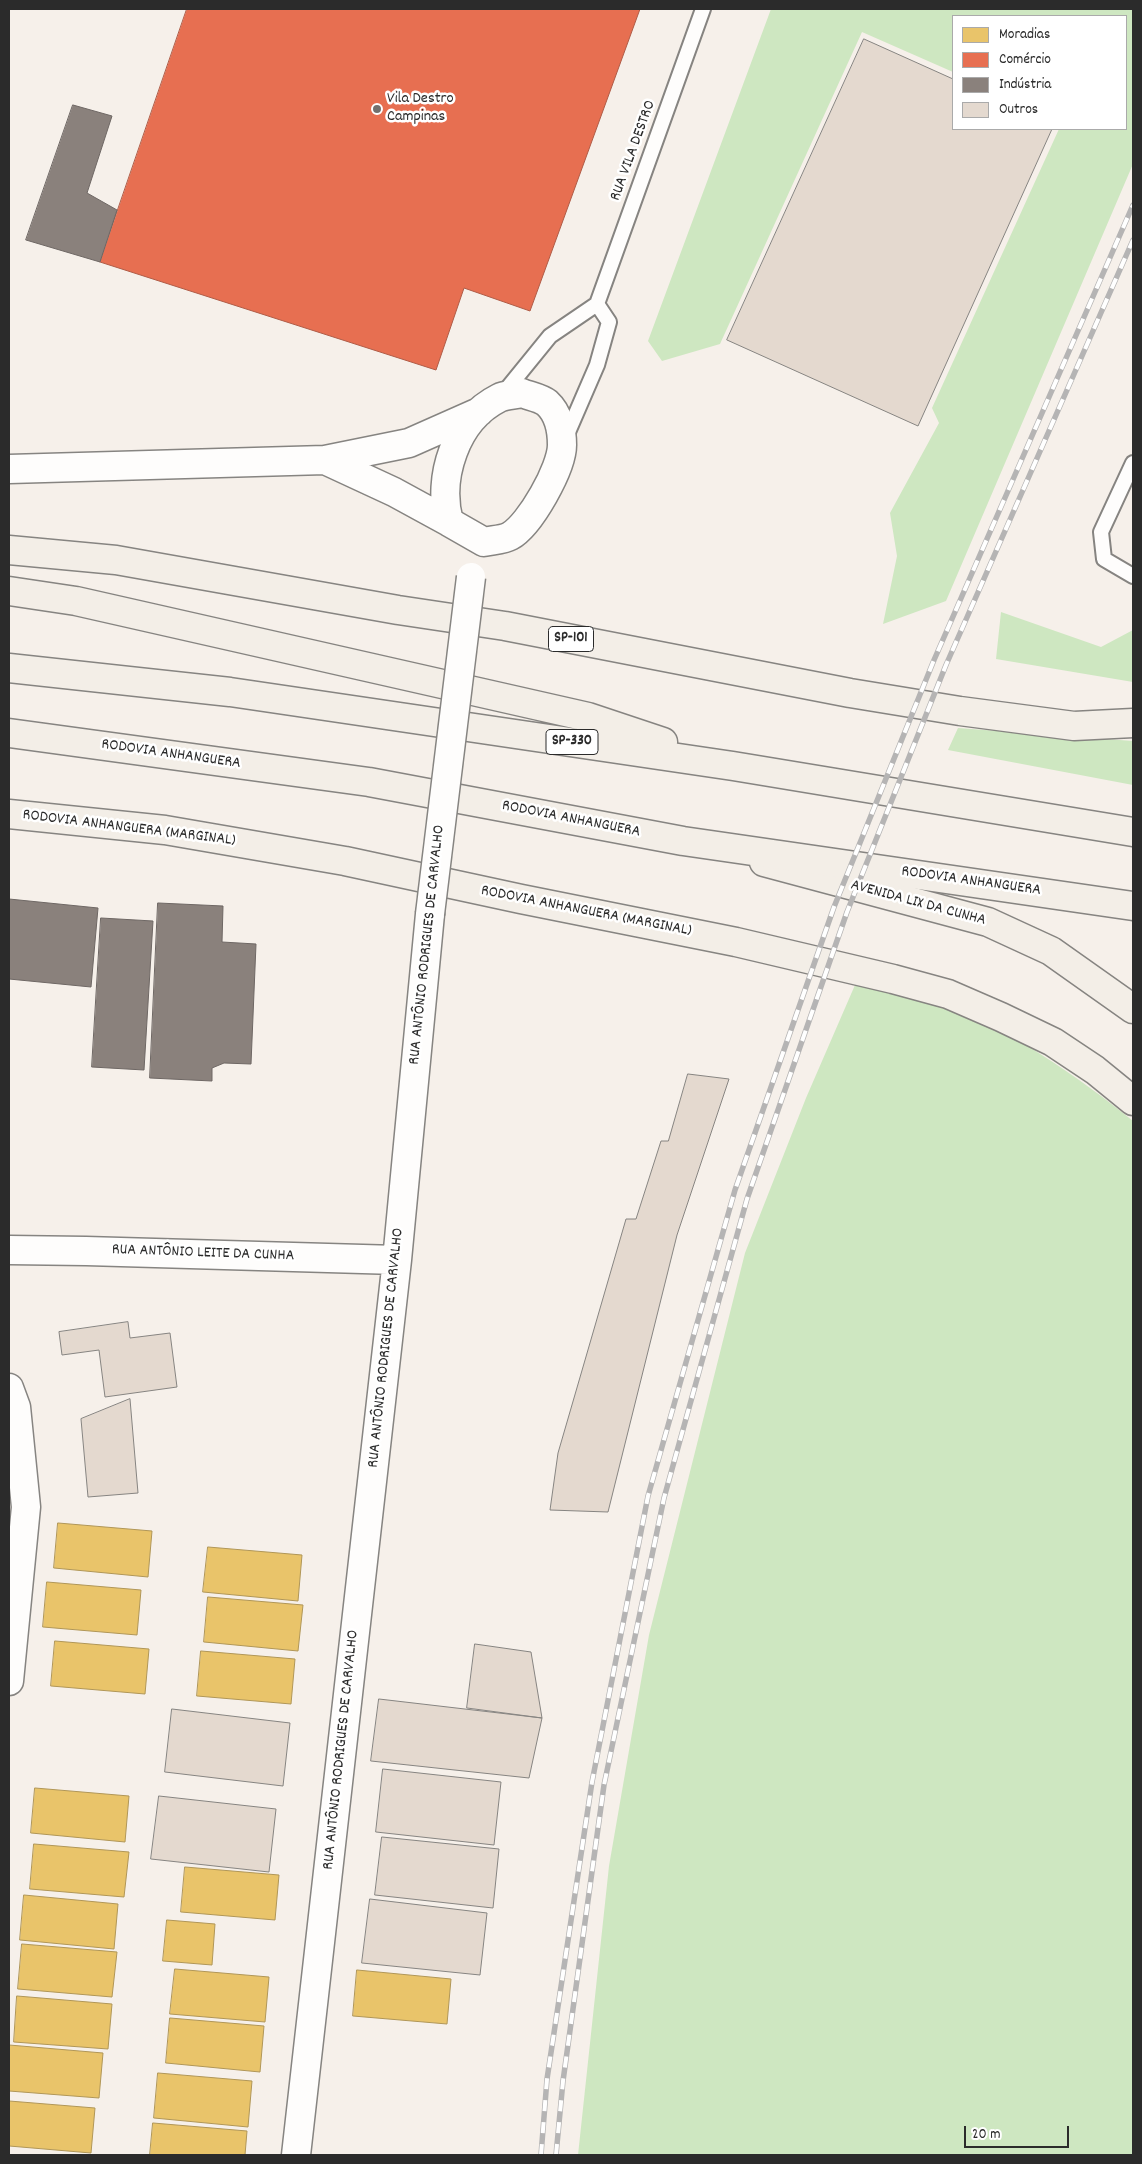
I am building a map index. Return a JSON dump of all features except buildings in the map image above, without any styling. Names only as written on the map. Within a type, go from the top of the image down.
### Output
[{"type":"highway","name":"SP-101","points":[[9,550],[116,560],[398,610],[505,626],[840,691],[960,711],[1074,726],[1133,723]]},
{"type":"highway","points":[[9,591],[76,601],[588,717],[733,766]]},
{"type":"highway","name":"SP-330","points":[[9,668],[230,692],[733,766],[1133,832]]},
{"type":"highway","name":"RODOVIA ANHANGUERA","points":[[9,733],[369,782],[683,841],[1133,906]]},
{"type":"highway","name":"RODOVIA ANHANGUERA (MARGINAL)","points":[[9,814],[165,830],[345,861],[522,900],[736,942],[893,979],[948,994],[1002,1016],[1053,1042],[1095,1070],[1133,1101]]},
{"type":"highway","name":"AVENIDA LIX DA CUNHA","points":[[683,841],[988,922],[1052,952],[1133,1009]]},
{"type":"street","points":[[9,469],[325,460],[409,443],[489,405],[522,393],[546,402],[559,422],[562,446],[553,476],[539,503],[524,524],[509,537],[484,542],[394,492],[325,460]]},
{"type":"street","points":[[449,522],[445,507],[446,469],[462,435],[489,405]]},
{"type":"street","name":"RUA ANTÔNIO RODRIGUES DE CARVALHO","points":[[296,2155],[397,1260],[430,914],[471,577],[484,542]]},
{"type":"street","name":"RUA ANTÔNIO LEITE DA CUNHA","points":[[9,1250],[397,1260]]},
{"type":"street","points":[[9,1388],[16,1407],[26,1507],[9,1682]]},
{"type":"lane","name":"RUA VILA DESTRO","points":[[598,304],[703,9]]},
{"type":"lane","points":[[489,405],[550,336],[598,304],[609,322],[597,364],[562,446]]},
{"type":"lane","points":[[1133,463],[1101,532],[1104,559],[1133,576]]},
{"type":"green space","points":[[771,9],[1133,9],[1133,164],[946,601],[883,624],[897,556],[890,513],[939,423],[932,408],[1059,130],[1127,130],[1127,15],[952,15],[952,72],[862,32],[720,344],[662,361],[648,341]]},
{"type":"green space","points":[[1001,612],[1101,647],[1133,630],[1133,682],[996,659]]},
{"type":"green space","points":[[958,728],[1133,741],[1133,785],[948,750]]},
{"type":"green space","points":[[855,985],[941,1004],[991,1026],[1016,1039],[1066,1071],[1133,1121],[1133,2155],[578,2155],[609,1866],[649,1635],[745,1253],[806,1098]]},
{"type":"railway","points":[[541,2155],[547,2079],[592,1782],[648,1496],[735,1190],[834,907],[934,660],[1133,205]]},
{"type":"railway","points":[[556,2155],[563,2081],[604,1785],[664,1498],[747,1199],[847,912],[946,665],[1133,240]]},
{"type":"place","name":"Vila Destro Campinas","points":[[377,109]]}]
